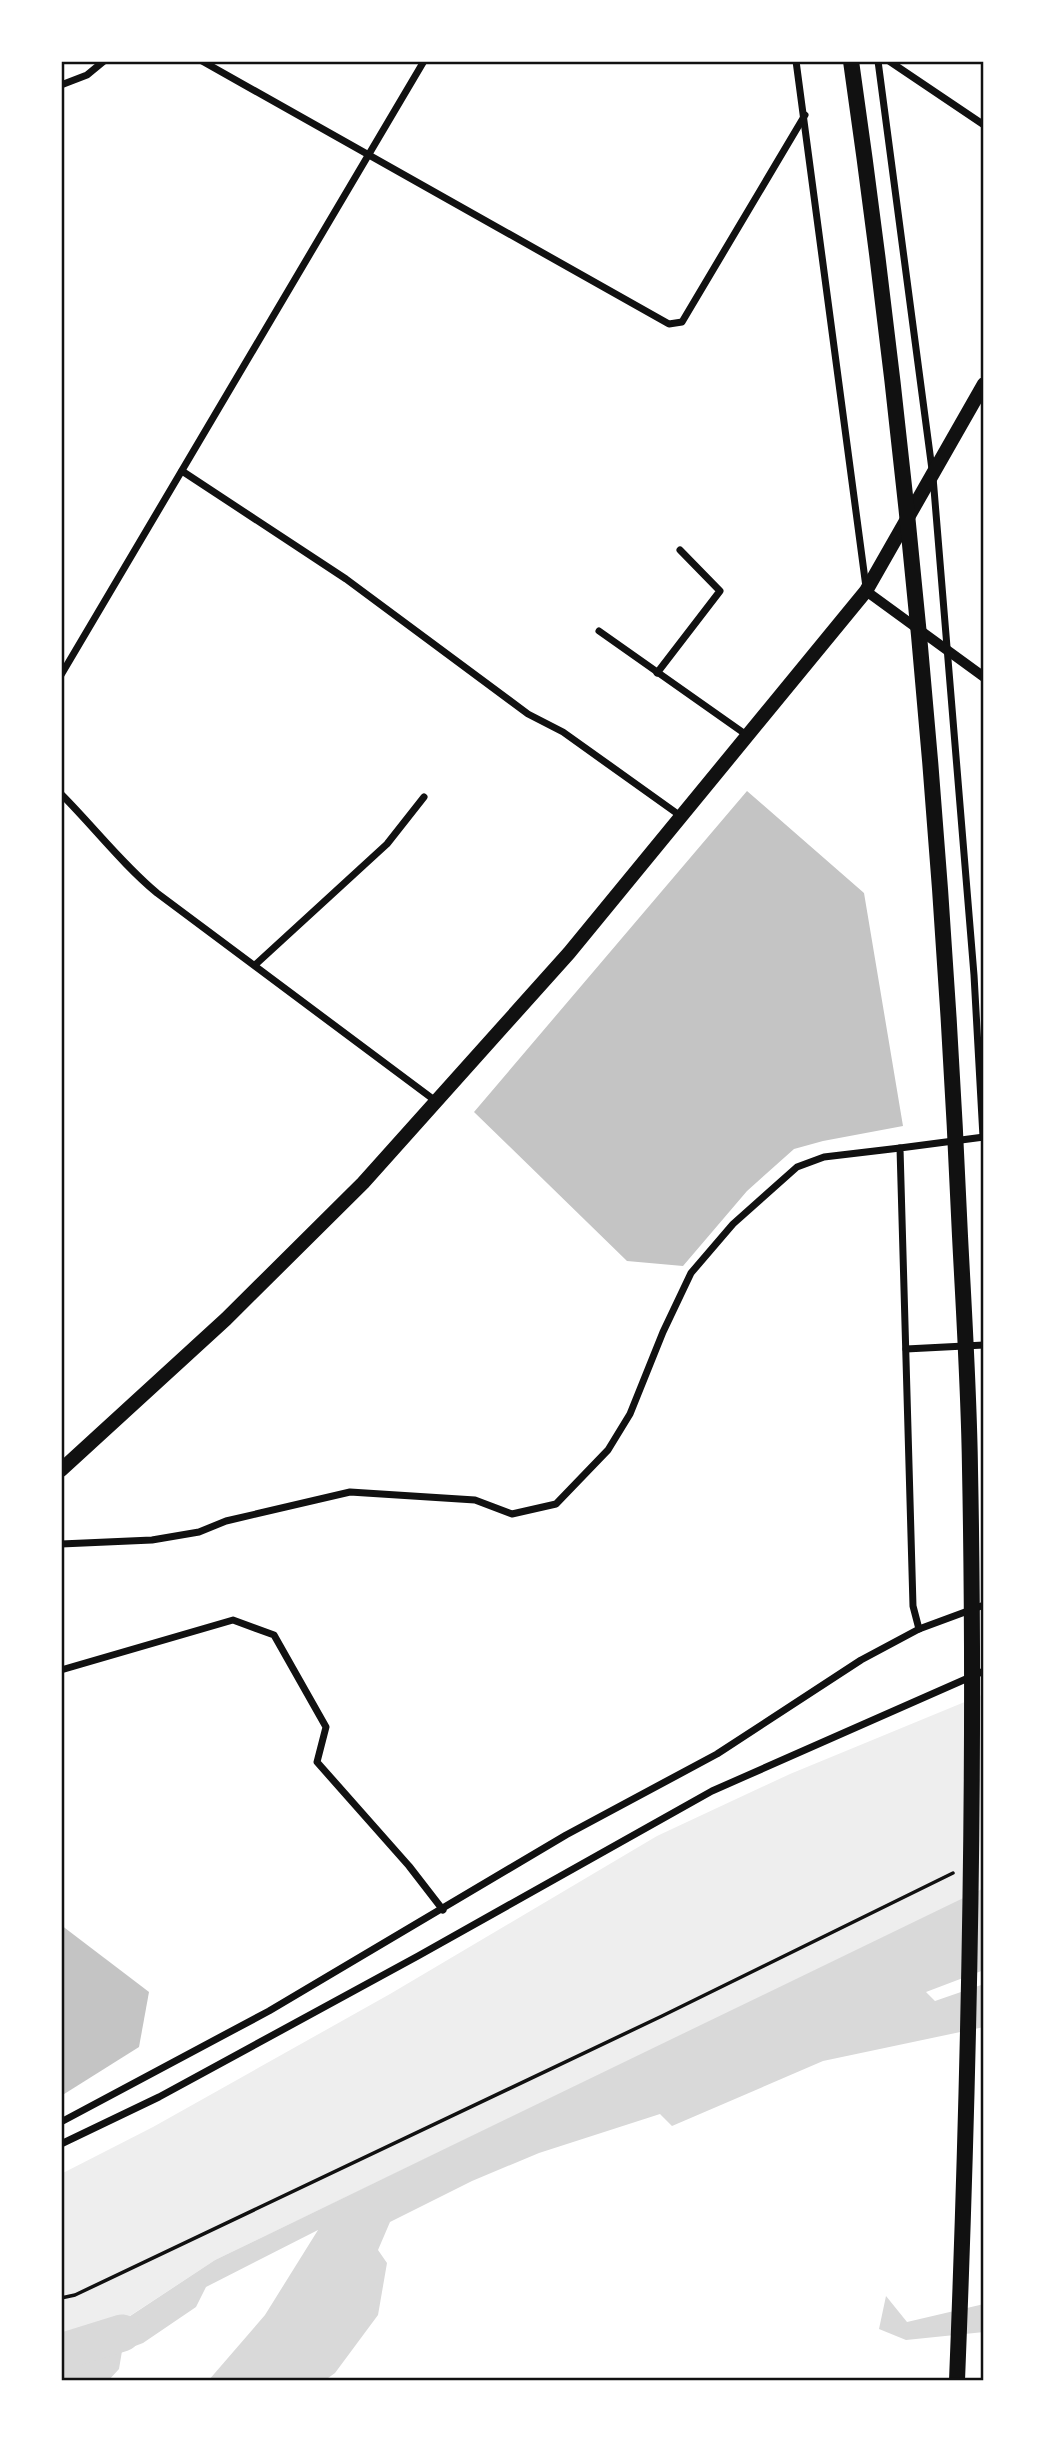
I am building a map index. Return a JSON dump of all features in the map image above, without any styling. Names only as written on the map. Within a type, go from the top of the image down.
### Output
[{"type":"highway","points":[[851,61],[890,355],[912,551],[930,742],[955,1110],[970,1466],[973,1804],[967,2143],[957,2381]]},
{"type":"main road","points":[[61,1469],[226,1318],[363,1183],[507,1025],[682,818],[866,591],[984,384]]},
{"type":"street","points":[[61,85],[87,75],[104,61]]},
{"type":"street","points":[[202,61],[368,157],[669,324],[682,322],[805,115]]},
{"type":"street","points":[[61,674],[424,61]]},
{"type":"street","points":[[796,61],[866,591],[984,677]]},
{"type":"street","points":[[61,1544],[152,1540],[199,1532],[226,1521],[350,1492],[475,1500],[512,1514],[556,1504],[608,1450],[630,1414],[663,1332],[691,1273],[733,1224],[797,1167],[824,1157],[983,1137],[974,975],[933,477],[878,61]]},
{"type":"street","points":[[890,61],[984,125]]},
{"type":"street","points":[[182,471],[346,579],[528,714],[563,732],[682,818]]},
{"type":"street","points":[[657,673],[720,592],[680,550]]},
{"type":"street","points":[[598,631],[748,736]]},
{"type":"street","points":[[61,794],[116,850],[126,867],[437,1102]]},
{"type":"street","points":[[256,965],[387,844],[424,797]]},
{"type":"street","points":[[900,1148],[913,1606],[919,1629]]},
{"type":"street","points":[[906,1349],[984,1345]]},
{"type":"street","points":[[61,2122],[269,2011],[566,1835],[717,1754],[862,1660],[919,1629],[984,1605]]},
{"type":"street","points":[[61,1671],[233,1620],[274,1635],[326,1727],[317,1762],[409,1866],[443,1910]]},
{"type":"street","points":[[61,2144],[159,2096],[418,1956],[712,1791],[984,1671]]},
{"type":"path","points":[[61,2298],[75,2295],[959,1870]]},
{"type":"shaded area","points":[[984,1694],[984,1890],[215,2260],[61,2361],[61,2174],[153,2127],[390,1994],[657,1836],[790,1774]]},
{"type":"shaded area","points":[[984,1888],[984,1970],[926,1992],[935,2001],[984,1984],[984,2027],[823,2061],[672,2126],[660,2114],[539,2153],[472,2181],[390,2222],[378,2250],[387,2263],[378,2315],[335,2373],[324,2381],[208,2381],[265,2315],[318,2230],[206,2287],[196,2307],[143,2343],[122,2351],[119,2369],[108,2381],[61,2381],[61,2373],[118,2324],[215,2260]]},
{"type":"shaded area","points":[[886,2296],[907,2322],[984,2304],[984,2332],[906,2340],[879,2329]]},
{"type":"building","points":[[747,791],[864,893],[903,1126],[794,1149],[747,1191],[683,1266],[627,1261],[474,1112]]},
{"type":"building","points":[[61,1925],[149,1992],[139,2047],[61,2096]]},
{"type":"waterway","points":[[61,2352],[122,2333]]}]
